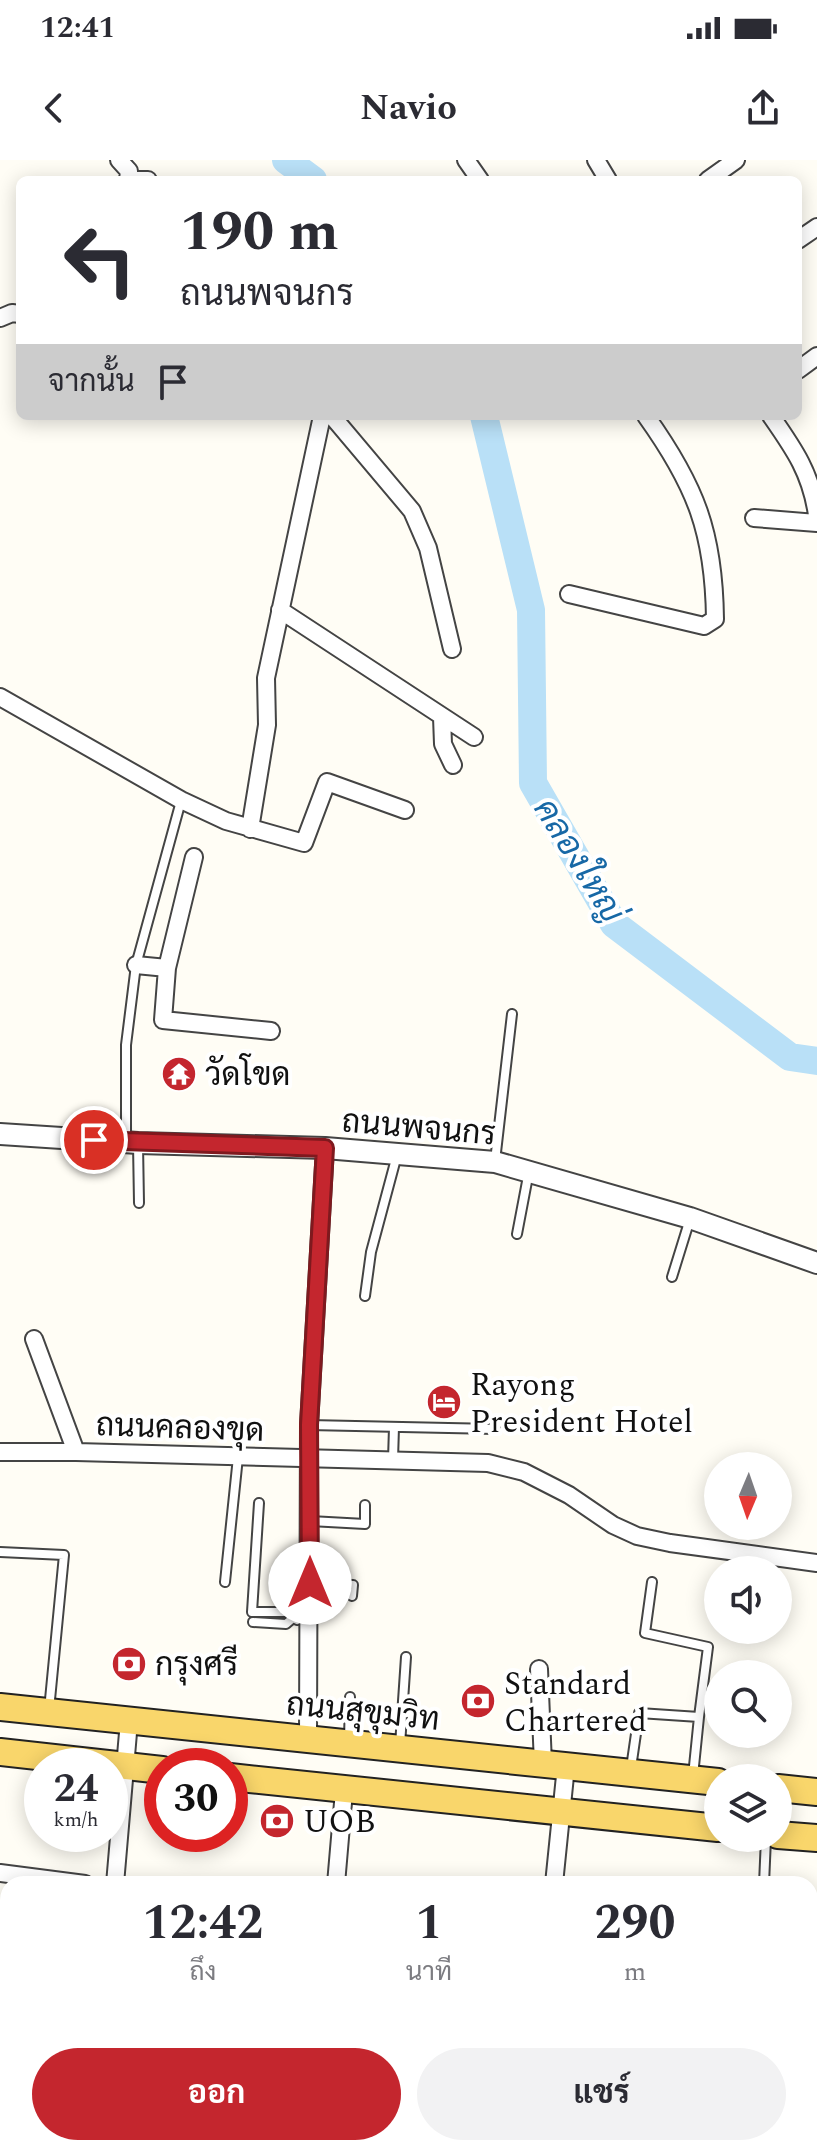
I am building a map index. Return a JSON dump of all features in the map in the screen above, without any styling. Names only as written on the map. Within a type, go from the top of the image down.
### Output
[{"type":"main road","name":"ถนนสุขุมวิท","points":[[0,1707],[704,1781]]},
{"type":"main road","points":[[0,1752],[24,1755]]},
{"type":"main road","points":[[248,1779],[704,1827]]},
{"type":"main road","points":[[792,1789],[817,1792]]},
{"type":"main road","points":[[792,1836],[817,1838]]},
{"type":"street","points":[[714,176],[736,160]]},
{"type":"street","points":[[250,829],[267,725],[264,689],[321,420]]},
{"type":"street","points":[[335,420],[412,511],[428,548],[452,649]]},
{"type":"street","points":[[569,594],[704,626],[715,619],[714,574],[699,508],[675,459],[649,420]]},
{"type":"street","points":[[774,420],[803,465],[813,488],[817,515]]},
{"type":"street","points":[[754,518],[817,523]]},
{"type":"street","points":[[280,610],[474,737]]},
{"type":"street","points":[[0,697],[181,800],[250,829],[304,843],[327,782],[405,810]]},
{"type":"street","points":[[442,717],[443,744],[453,765]]},
{"type":"street","points":[[194,857],[167,968],[163,1020],[271,1031]]},
{"type":"street","points":[[136,965],[167,968]]},
{"type":"street","name":"ถนนพจนกร","points":[[0,1134],[325,1148],[495,1162],[690,1218],[817,1263]]},
{"type":"street","points":[[308,1739],[301,1622],[310,1583],[309,1425],[325,1148]]},
{"type":"street","points":[[34,1339],[76,1452]]},
{"type":"street","name":"ถนนคลองขุด","points":[[0,1452],[488,1463],[546,1482],[613,1525],[637,1536],[817,1563]]},
{"type":"street","points":[[539,1669],[561,1813],[555,1876]]},
{"type":"street","points":[[127,1748],[129,1721]]},
{"type":"street","points":[[337,1876],[344,1791]]},
{"type":"street","points":[[116,1876],[118,1852]]},
{"type":"street","points":[[0,1873],[23,1876]]},
{"type":"lane","points":[[139,1203],[126,1045],[136,965],[181,800]]},
{"type":"lane","points":[[495,1162],[512,1014]]},
{"type":"lane","points":[[365,1296],[371,1252],[397,1154]]},
{"type":"lane","points":[[517,1234],[529,1170]]},
{"type":"lane","points":[[672,1277],[690,1218]]},
{"type":"lane","points":[[309,1425],[495,1429]]},
{"type":"lane","points":[[393,1461],[394,1427]]},
{"type":"lane","points":[[225,1582],[238,1457]]},
{"type":"lane","points":[[259,1503],[252,1612],[288,1612],[301,1622]]},
{"type":"lane","points":[[310,1521],[365,1524],[365,1505]]},
{"type":"lane","points":[[0,1552],[64,1555],[49,1712]]},
{"type":"lane","points":[[652,1582],[645,1633],[708,1647],[699,1717],[704,1770]]},
{"type":"lane","points":[[310,1583],[353,1585],[352,1596]]},
{"type":"lane","points":[[253,1622],[301,1622]]},
{"type":"lane","points":[[399,1749],[406,1657]]},
{"type":"lane","points":[[349,1744],[350,1697]]},
{"type":"lane","points":[[631,1773],[639,1713],[699,1717]]},
{"type":"lane","points":[[764,1876],[765,1852]]},
{"type":"waterway","name":"คลองใหญ่","points":[[286,160],[308,176]]},
{"type":"waterway","name":"คลองใหญ่","points":[[485,420],[531,610],[533,783],[614,924],[790,1057],[817,1061]]},
{"type":"place","name":"วัดโขด","points":[[179,1074]]},
{"type":"place","name":"Rayong President Hotel","points":[[444,1402]]},
{"type":"place","name":"กรุงศรี","points":[[129,1664]]},
{"type":"place","name":"Standard Chartered","points":[[478,1701]]},
{"type":"place","name":"UOB","points":[[277,1821]]},
{"type":"route","points":[[94,1140],[325,1148],[309,1425],[310,1583]]}]
